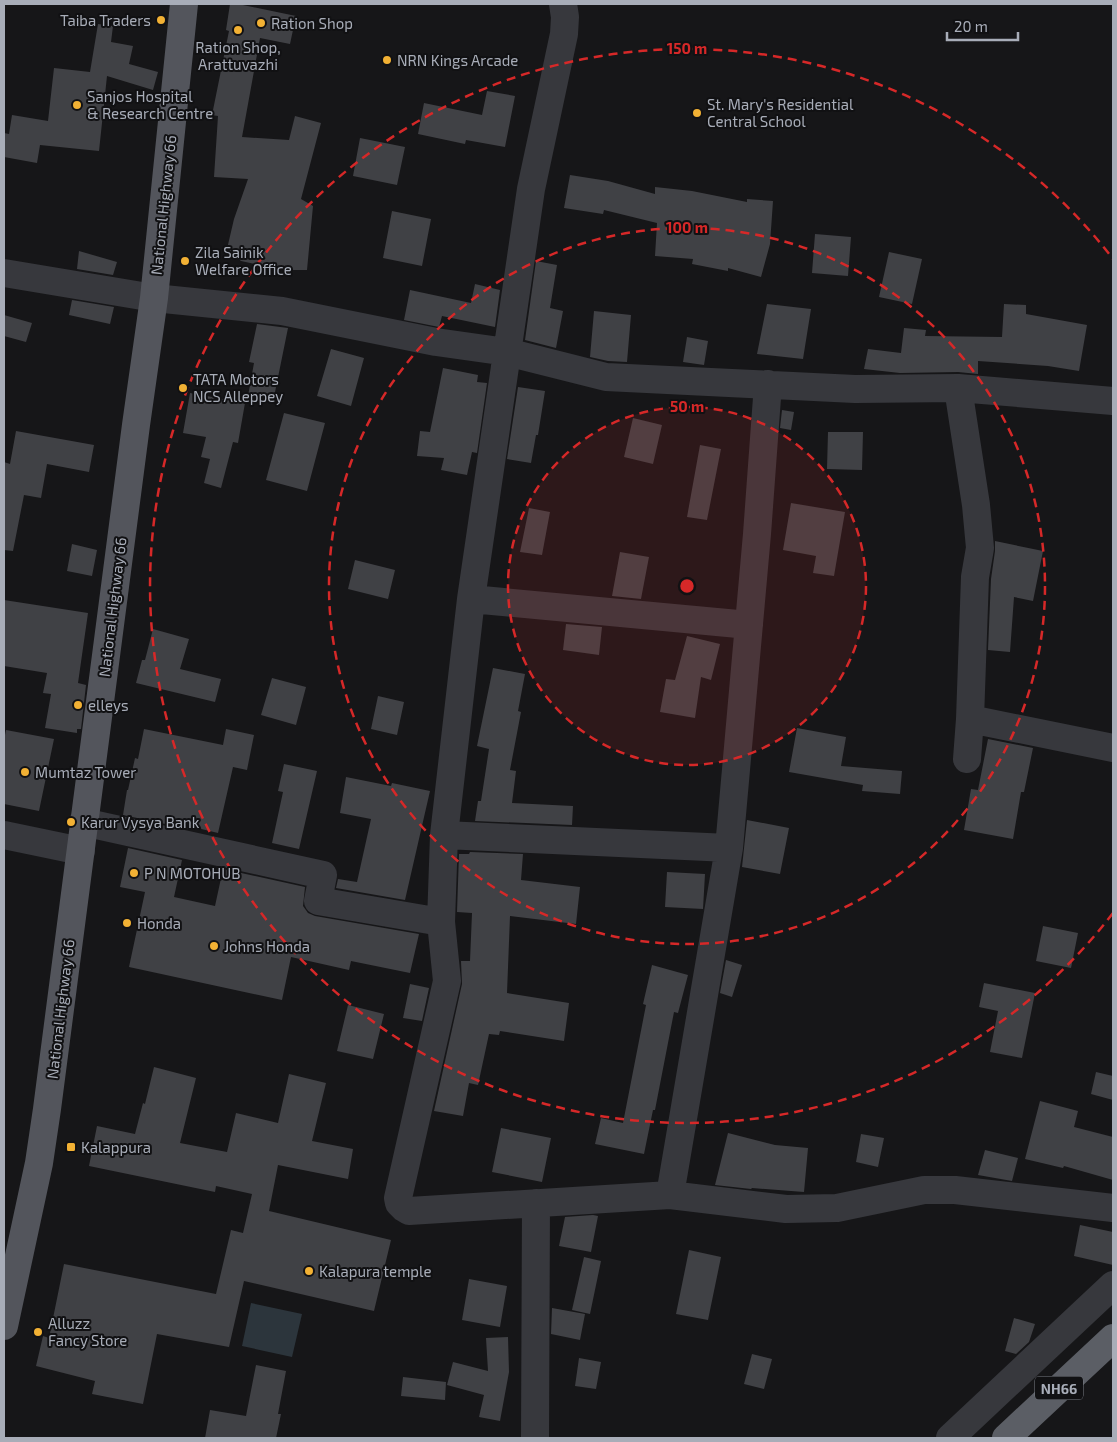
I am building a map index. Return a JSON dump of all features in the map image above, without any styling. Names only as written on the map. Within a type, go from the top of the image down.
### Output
[{"type":"highway","name":"NH66","points":[[1006,1438],[1113,1338]]},
{"type":"main road","name":"National Highway 66","points":[[4,1326],[39,1163],[154,298],[184,4]]},
{"type":"street","points":[[563,4],[566,17],[564,34],[531,189],[471,599],[444,835],[441,922],[447,981],[398,1203],[409,1210],[670,1195],[786,1209],[837,1208],[924,1190],[955,1190],[1113,1208]]},
{"type":"street","points":[[4,273],[154,298],[282,311],[436,342],[507,352],[606,377],[855,389],[958,388],[1113,401]]},
{"type":"street","points":[[670,1195],[729,848],[757,534],[768,384]]},
{"type":"street","points":[[958,388],[976,505],[980,548],[975,577],[967,759]]},
{"type":"street","points":[[471,599],[749,625]]},
{"type":"street","points":[[970,719],[1113,748]]},
{"type":"street","points":[[83,822],[323,875],[318,901],[441,922]]},
{"type":"street","points":[[4,835],[81,851]]},
{"type":"street","points":[[444,835],[729,848]]},
{"type":"street","points":[[535,1438],[536,1203]]},
{"type":"street","points":[[950,1438],[1113,1285]]},
{"type":"shaded area","points":[[251,1303],[302,1314],[292,1357],[242,1346]]},
{"type":"building","points":[[230,4],[296,16],[290,44],[260,38],[242,137],[289,140],[295,116],[321,123],[301,199],[313,206],[307,270],[283,270],[241,261],[227,249],[234,219],[248,179],[214,177],[218,116],[212,115],[229,31],[226,30]]},
{"type":"building","points":[[98,24],[113,26],[111,42],[133,46],[129,64],[158,72],[153,90],[107,76],[99,151],[40,145],[37,163],[4,157],[4,133],[9,134],[12,115],[48,121],[54,68],[90,72]]},
{"type":"building","points":[[487,91],[515,96],[505,147],[466,140],[465,144],[418,134],[424,103],[482,115]]},
{"type":"building","points":[[360,138],[405,147],[397,185],[353,176]]},
{"type":"building","points":[[570,175],[608,181],[655,194],[655,187],[692,191],[747,202],[747,199],[773,201],[770,244],[761,277],[728,268],[728,271],[692,264],[693,259],[655,256],[657,223],[604,210],[603,214],[564,208]]},
{"type":"building","points":[[392,211],[431,219],[422,266],[383,258]]},
{"type":"building","points":[[815,234],[851,237],[848,276],[812,273]]},
{"type":"building","points":[[79,251],[117,262],[113,275],[77,269]]},
{"type":"building","points":[[889,252],[922,259],[912,304],[879,297]]},
{"type":"building","points":[[536,261],[557,265],[550,308],[563,311],[556,348],[525,340]]},
{"type":"building","points":[[475,284],[500,290],[495,327],[442,316],[439,327],[404,320],[410,290],[471,303]]},
{"type":"building","points":[[72,300],[114,307],[110,324],[69,315]]},
{"type":"building","points":[[767,304],[811,309],[803,359],[757,354]]},
{"type":"building","points":[[1004,304],[1026,305],[1026,314],[1087,325],[1079,371],[1048,366],[978,361],[978,374],[958,372],[900,373],[864,369],[868,349],[901,353],[904,328],[926,330],[925,336],[1002,337]]},
{"type":"building","points":[[594,311],[631,315],[627,362],[608,361],[590,357]]},
{"type":"building","points":[[4,315],[32,323],[26,342],[4,336]]},
{"type":"building","points":[[257,324],[288,328],[273,402],[248,396],[254,363],[249,362]]},
{"type":"building","points":[[687,337],[708,341],[704,365],[683,362]]},
{"type":"building","points":[[331,349],[364,358],[351,406],[317,396]]},
{"type":"building","points":[[443,368],[478,375],[477,382],[487,383],[477,453],[472,452],[467,475],[441,470],[444,458],[417,456],[420,431],[430,432]]},
{"type":"building","points":[[518,387],[545,391],[538,435],[536,435],[531,463],[507,459]]},
{"type":"building","points":[[190,393],[245,403],[238,443],[233,442],[221,488],[204,483],[210,459],[201,457],[206,437],[183,433]]},
{"type":"building","points":[[782,410],[794,412],[791,430],[780,428]]},
{"type":"building","points":[[284,413],[325,423],[307,491],[266,480]]},
{"type":"building","points":[[633,418],[662,425],[653,464],[624,457]]},
{"type":"building","points":[[16,431],[94,445],[89,472],[47,464],[41,498],[24,495],[13,551],[4,550],[4,462],[10,464]]},
{"type":"building","points":[[828,432],[863,432],[862,470],[827,469]]},
{"type":"building","points":[[700,445],[721,449],[707,520],[687,517]]},
{"type":"building","points":[[791,503],[845,512],[834,576],[813,573],[816,556],[783,550]]},
{"type":"building","points":[[529,508],[550,512],[542,555],[520,552]]},
{"type":"building","points":[[995,541],[1043,551],[1033,601],[1014,597],[1010,652],[988,650],[991,579]]},
{"type":"building","points":[[72,544],[97,550],[92,576],[67,571]]},
{"type":"building","points":[[620,552],[649,557],[641,599],[612,596]]},
{"type":"building","points":[[355,560],[395,570],[388,599],[348,589]]},
{"type":"building","points":[[4,600],[88,613],[78,683],[86,685],[81,729],[77,729],[77,733],[45,728],[51,694],[43,693],[47,673],[4,666]]},
{"type":"building","points":[[566,624],[602,627],[599,655],[563,650]]},
{"type":"building","points":[[153,629],[189,639],[180,669],[221,679],[215,702],[136,683],[142,660],[145,660]]},
{"type":"building","points":[[687,636],[720,644],[711,680],[701,677],[695,718],[660,712],[666,679],[675,680]]},
{"type":"building","points":[[493,668],[525,674],[518,711],[521,712],[510,770],[516,771],[512,803],[573,806],[572,825],[475,821],[478,801],[481,801],[489,749],[477,746]]},
{"type":"building","points":[[272,678],[306,687],[296,725],[261,715]]},
{"type":"building","points":[[378,696],[404,702],[397,735],[371,729]]},
{"type":"building","points":[[797,728],[846,737],[841,766],[902,771],[900,794],[862,791],[863,785],[789,772]]},
{"type":"building","points":[[144,729],[223,745],[226,729],[254,735],[247,770],[233,767],[218,833],[123,815],[127,790],[135,758],[138,759]]},
{"type":"building","name":"Mumtaz Tower","points":[[6,730],[54,739],[39,811],[4,804],[4,740]]},
{"type":"building","points":[[988,739],[1033,748],[1024,792],[1021,792],[1013,839],[964,830],[971,789],[978,790]]},
{"type":"building","points":[[284,764],[317,771],[299,849],[272,843],[283,792],[278,791]]},
{"type":"building","points":[[346,777],[391,786],[392,783],[430,791],[405,900],[336,888],[338,879],[357,882],[371,819],[340,813]]},
{"type":"building","points":[[747,820],[789,828],[780,874],[742,867]]},
{"type":"building","points":[[128,848],[182,860],[174,897],[215,906],[223,869],[305,887],[303,906],[308,913],[315,916],[419,934],[410,973],[351,961],[349,970],[291,957],[282,1000],[129,967],[145,892],[120,887]]},
{"type":"building","points":[[470,852],[523,854],[521,880],[580,887],[576,924],[510,916],[507,993],[569,1003],[564,1041],[500,1031],[499,1035],[489,1034],[478,1085],[469,1083],[463,1116],[434,1111],[462,984],[461,961],[470,961],[472,913],[457,912],[459,854],[469,854]]},
{"type":"building","points":[[667,872],[705,874],[703,909],[665,907]]},
{"type":"building","points":[[1043,926],[1078,933],[1071,968],[1036,961]]},
{"type":"building","points":[[726,960],[742,965],[732,997],[720,993]]},
{"type":"building","points":[[652,965],[688,975],[678,1013],[674,1012],[655,1110],[653,1110],[644,1154],[595,1144],[601,1118],[623,1123],[646,1005],[643,1004]]},
{"type":"building","points":[[984,983],[1035,993],[1022,1058],[990,1052],[998,1011],[979,1007]]},
{"type":"building","points":[[410,984],[429,988],[422,1021],[403,1018]]},
{"type":"building","points":[[348,1005],[384,1014],[373,1059],[337,1051]]},
{"type":"building","points":[[154,1067],[196,1078],[180,1143],[227,1152],[236,1113],[278,1123],[289,1074],[326,1083],[312,1141],[353,1149],[348,1179],[278,1165],[269,1211],[391,1240],[374,1311],[244,1281],[229,1347],[157,1334],[143,1404],[92,1394],[95,1381],[36,1366],[43,1336],[49,1338],[64,1264],[216,1294],[231,1230],[243,1233],[252,1194],[216,1186],[215,1192],[89,1166],[97,1126],[135,1134]]},
{"type":"building","points":[[1096,1072],[1113,1076],[1113,1100],[1091,1094]]},
{"type":"building","points":[[1040,1101],[1078,1111],[1074,1127],[1113,1137],[1113,1180],[1064,1166],[1063,1168],[1025,1159]]},
{"type":"building","points":[[501,1128],[551,1138],[542,1182],[492,1172]]},
{"type":"building","points":[[728,1133],[775,1145],[808,1148],[804,1192],[715,1185]]},
{"type":"building","points":[[861,1134],[884,1138],[878,1167],[856,1162]]},
{"type":"building","points":[[985,1150],[1018,1158],[1012,1181],[978,1175]]},
{"type":"building","points":[[598,1216],[591,1252],[559,1246],[565,1217]]},
{"type":"building","points":[[1080,1225],[1113,1232],[1113,1265],[1074,1256]]},
{"type":"building","points":[[689,1250],[721,1257],[708,1320],[676,1314]]},
{"type":"building","points":[[584,1257],[601,1261],[590,1314],[572,1310]]},
{"type":"building","points":[[469,1279],[507,1286],[500,1327],[462,1320]]},
{"type":"building","points":[[552,1308],[585,1314],[580,1340],[551,1334]]},
{"type":"building","points":[[1014,1318],[1035,1324],[1029,1342],[1016,1354],[1005,1351]]},
{"type":"building","points":[[508,1337],[509,1372],[500,1421],[479,1417],[484,1395],[447,1385],[453,1362],[488,1371],[486,1338]]},
{"type":"building","points":[[752,1354],[772,1359],[764,1389],[744,1384]]},
{"type":"building","points":[[579,1358],[601,1362],[596,1389],[575,1386]]},
{"type":"building","points":[[256,1365],[286,1371],[278,1414],[281,1414],[276,1438],[205,1438],[210,1410],[246,1416]]},
{"type":"building","points":[[403,1377],[446,1382],[445,1400],[401,1396]]},
{"type":"place","name":"Taiba Traders","points":[[161,20]]},
{"type":"place","name":"Ration Shop","points":[[261,23]]},
{"type":"place","name":"Ration Shop, Arattuvazhi","points":[[238,30]]},
{"type":"place","name":"NRN Kings Arcade","points":[[387,60]]},
{"type":"place","name":"Sanjos Hospital & Research Centre","points":[[77,105]]},
{"type":"place","name":"St. Mary's Residential Central School","points":[[697,113]]},
{"type":"place","name":"Zila Sainik Welfare Office","points":[[185,261]]},
{"type":"place","name":"TATA Motors NCS Alleppey","points":[[183,388]]},
{"type":"place","name":"elleys","points":[[78,705]]},
{"type":"place","name":"Mumtaz Tower","points":[[25,772]]},
{"type":"place","name":"Karur Vysya Bank","points":[[71,822]]},
{"type":"place","name":"P N MOTOHUB","points":[[134,873]]},
{"type":"place","name":"Honda","points":[[127,923]]},
{"type":"place","name":"Johns Honda","points":[[214,946]]},
{"type":"place","name":"Kalappura","points":[[71,1147]]},
{"type":"place","name":"Kalapura temple","points":[[309,1271]]},
{"type":"place","name":"Alluzz Fancy Store","points":[[38,1332]]}]
